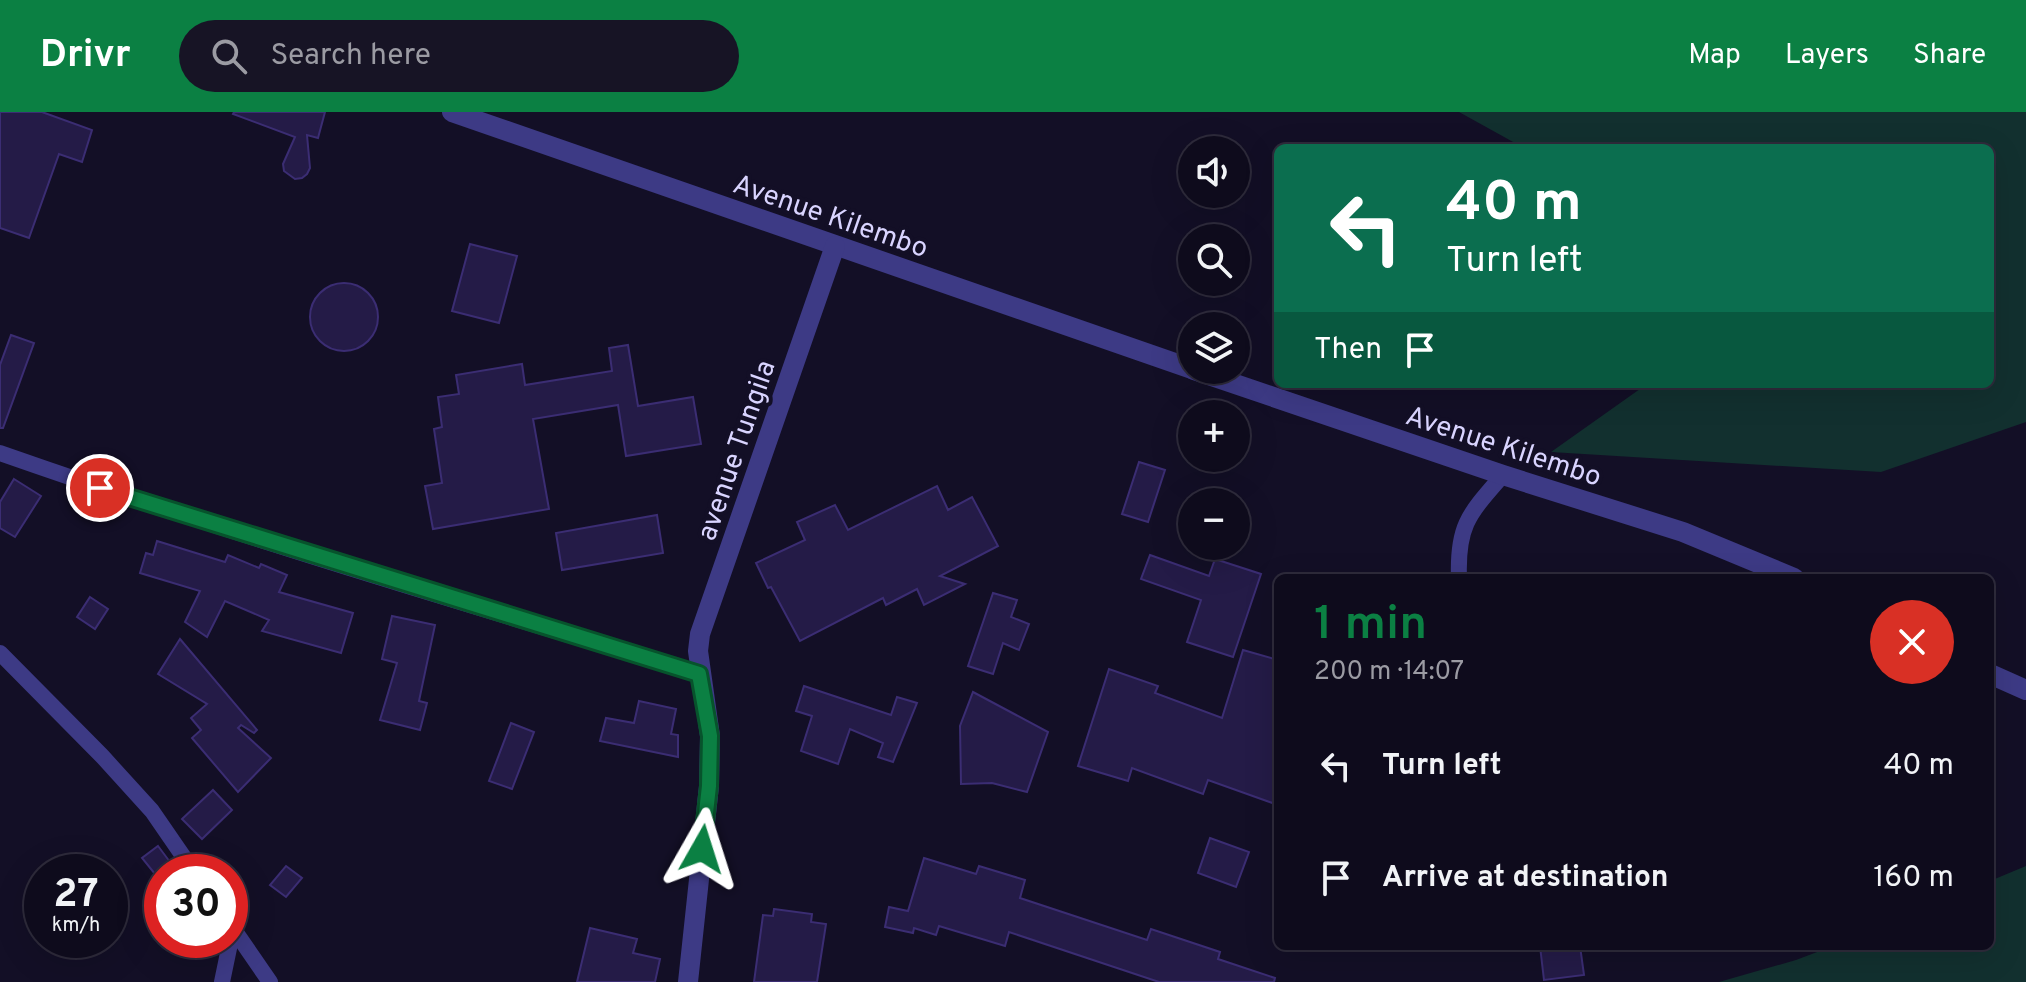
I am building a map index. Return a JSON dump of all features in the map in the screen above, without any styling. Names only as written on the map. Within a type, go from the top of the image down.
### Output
[{"type":"street","name":"Avenue Kilembo","points":[[452,112],[1178,365]]},
{"type":"street","name":"avenue Tungila","points":[[688,982],[709,786],[710,736],[699,674],[700,634],[835,246]]},
{"type":"street","name":"Avenue Kilembo","points":[[1234,384],[1683,532],[1784,574]]},
{"type":"street","points":[[1994,676],[2026,690]]},
{"type":"lane","points":[[0,453],[273,543],[699,674]]},
{"type":"lane","points":[[1459,574],[1460,535],[1471,511],[1503,475]]},
{"type":"lane","points":[[0,653],[152,811],[182,854]]},
{"type":"lane","points":[[248,950],[270,982]]},
{"type":"lane","points":[[222,982],[226,958]]},
{"type":"green space","points":[[1459,112],[2026,112],[2026,422],[1881,472],[1551,452],[1641,388],[1994,388],[1994,144],[1517,144]]},
{"type":"green space","points":[[2026,866],[2026,982],[1719,982],[1822,950],[1994,950],[1994,879]]},
{"type":"building","points":[[0,112],[42,112],[92,130],[82,162],[59,154],[29,238],[0,228]]},
{"type":"building","points":[[234,112],[325,112],[318,138],[307,135],[310,168],[307,174],[295,179],[284,171],[283,164],[295,137]]},
{"type":"building","points":[[470,244],[517,256],[499,323],[452,311]]},
{"type":"building","points":[[344,283],[368,293],[378,317],[368,341],[344,351],[320,341],[310,317],[320,293]]},
{"type":"building","points":[[11,335],[34,343],[3,428],[0,428],[0,365]]},
{"type":"building","points":[[628,345],[638,406],[693,397],[701,444],[626,456],[618,405],[533,419],[549,509],[433,529],[425,486],[442,483],[434,429],[442,427],[438,397],[459,394],[456,375],[522,364],[525,385],[612,371],[609,348]]},
{"type":"building","points":[[1139,462],[1165,470],[1148,522],[1122,514]]},
{"type":"building","points":[[14,479],[41,496],[15,537],[0,528],[0,502]]},
{"type":"building","points":[[937,486],[948,510],[972,497],[998,546],[940,576],[965,584],[924,605],[917,589],[886,605],[883,598],[800,641],[756,563],[805,540],[797,522],[835,505],[848,530]]},
{"type":"building","points":[[657,515],[663,553],[562,570],[556,533]]},
{"type":"building","points":[[157,541],[225,562],[228,555],[259,568],[261,564],[287,575],[279,592],[353,613],[341,653],[262,631],[269,620],[225,601],[207,637],[185,622],[200,591],[140,573],[146,553],[153,555]]},
{"type":"building","points":[[1150,555],[1209,576],[1215,560],[1261,574],[1233,657],[1187,642],[1201,600],[1141,579]]},
{"type":"building","points":[[993,593],[1017,600],[1011,617],[1029,624],[1019,650],[1003,643],[993,674],[968,666]]},
{"type":"building","points":[[90,597],[108,609],[95,629],[77,617]]},
{"type":"building","points":[[392,616],[435,625],[419,701],[427,703],[420,730],[380,720],[397,663],[382,659]]},
{"type":"building","points":[[180,639],[257,730],[254,733],[241,725],[238,728],[271,758],[238,792],[192,738],[201,730],[191,718],[207,704],[158,674]]},
{"type":"building","points":[[1243,650],[1274,659],[1274,804],[1208,780],[1203,794],[1132,768],[1128,781],[1078,766],[1109,669],[1158,686],[1155,693],[1222,718]]},
{"type":"building","points":[[804,686],[891,715],[897,697],[917,703],[893,762],[878,757],[883,743],[850,729],[838,764],[801,751],[812,716],[796,711]]},
{"type":"building","points":[[973,692],[1048,732],[1027,792],[992,783],[961,784],[960,726]]},
{"type":"building","points":[[639,701],[676,709],[671,734],[678,735],[678,757],[600,741],[606,718],[634,723]]},
{"type":"building","points":[[511,723],[534,732],[512,789],[489,781]]},
{"type":"building","points":[[213,790],[232,810],[202,839],[182,819]]},
{"type":"building","points":[[1210,838],[1249,852],[1236,887],[1198,873]]},
{"type":"building","points":[[158,846],[164,854],[147,854]]},
{"type":"building","points":[[924,858],[976,874],[979,866],[1025,880],[1020,898],[1147,940],[1151,929],[1220,952],[1218,959],[1275,978],[1274,982],[1159,982],[1009,932],[1005,946],[939,926],[936,935],[914,928],[913,933],[885,927],[889,907],[908,911]]},
{"type":"building","points":[[286,866],[302,878],[286,897],[270,885]]},
{"type":"building","points":[[774,909],[812,914],[811,922],[826,924],[817,982],[754,982],[763,915],[773,916]]},
{"type":"building","points":[[590,928],[637,939],[633,953],[660,959],[655,982],[577,982]]},
{"type":"building","points":[[1540,950],[1581,950],[1584,975],[1544,980]]},
{"type":"route","points":[[100,488],[699,674],[710,736],[709,786],[702,849]]}]
